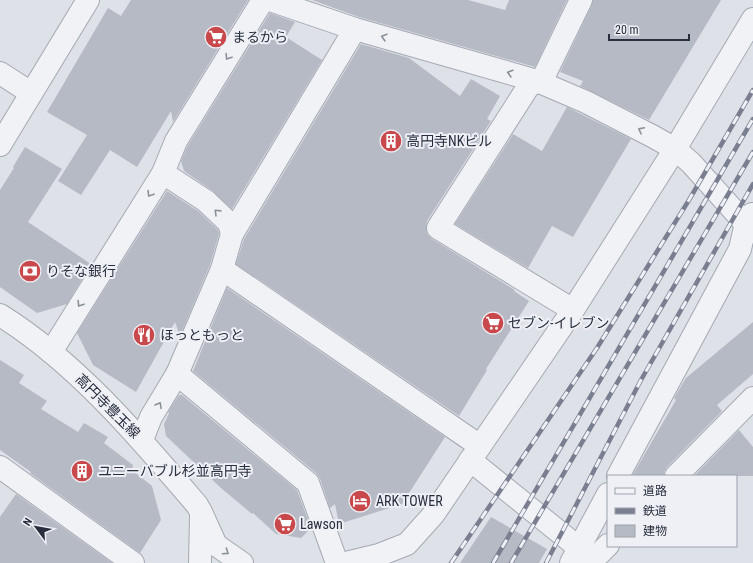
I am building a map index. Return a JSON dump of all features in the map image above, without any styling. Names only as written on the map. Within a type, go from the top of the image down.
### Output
[{"type":"street","points":[[0,145],[88,0]]},
{"type":"street","points":[[573,310],[438,228],[528,87],[544,76],[582,0]]},
{"type":"street","points":[[51,352],[163,173],[176,141],[260,2],[537,80],[586,102],[675,149],[751,222],[740,249],[619,475]]},
{"type":"street","points":[[346,563],[379,555],[407,544],[433,515],[573,310],[675,149],[753,19]]},
{"type":"street","points":[[142,440],[152,417],[177,374],[222,269],[232,234],[355,29]]},
{"type":"street","points":[[0,73],[31,93]]},
{"type":"street","points":[[163,173],[206,201],[228,223],[232,234]]},
{"type":"street","points":[[222,269],[475,453],[583,559]]},
{"type":"street","name":"高円寺豊玉線","points":[[0,315],[51,352],[90,388],[142,440],[197,505],[216,545],[242,563]]},
{"type":"street","points":[[177,374],[308,483],[337,563]]},
{"type":"street","points":[[677,475],[753,398]]},
{"type":"street","points":[[2,473],[133,563]]},
{"type":"street","points":[[583,559],[607,497]]},
{"type":"street","points":[[200,563],[201,512]]},
{"type":"street","points":[[583,559],[607,546]]},
{"type":"building","points":[[131,0],[248,0],[173,122],[171,111],[137,167],[110,150],[81,195],[58,181],[87,135],[47,112],[108,8],[121,16]]},
{"type":"building","points":[[312,0],[468,0],[505,10],[509,0],[567,0],[535,67],[359,17]]},
{"type":"building","points":[[593,0],[721,0],[649,120],[580,86],[583,81],[560,72]]},
{"type":"building","points":[[270,13],[295,22],[286,37],[322,60],[232,209],[213,191],[184,171],[181,161],[187,147]]},
{"type":"building","points":[[361,44],[409,58],[460,96],[471,79],[500,96],[487,119],[491,121],[427,221],[426,227],[427,234],[432,239],[515,290],[514,291],[529,301],[486,369],[487,370],[459,416],[236,264],[244,239]]},
{"type":"building","points":[[567,107],[631,139],[573,237],[552,226],[528,268],[455,224],[513,134],[542,151]]},
{"type":"building","points":[[25,147],[62,169],[28,222],[91,264],[67,304],[37,313],[0,287],[0,190]]},
{"type":"building","points":[[167,191],[198,211],[218,230],[219,234],[210,265],[180,336],[175,322],[136,392],[93,365],[77,333]]},
{"type":"building","points":[[227,288],[445,437],[402,504],[339,524],[335,504],[330,508],[320,479],[316,473],[193,371]]},
{"type":"building","points":[[753,322],[753,374],[717,405],[722,411],[667,467],[664,475],[633,475],[676,400],[674,398],[686,378]]},
{"type":"building","points":[[0,360],[24,375],[19,383],[47,401],[41,409],[78,432],[84,423],[108,437],[104,443],[133,465],[132,470],[152,486],[161,520],[140,553],[0,450]]},
{"type":"building","points":[[179,395],[182,395],[297,490],[311,528],[301,538],[276,534],[253,513],[252,514],[221,488],[166,436],[164,424],[169,413],[168,412]]},
{"type":"building","points":[[739,430],[753,447],[753,476],[695,475]]},
{"type":"building","points":[[16,494],[112,563],[0,563],[0,517]]},
{"type":"building","points":[[491,517],[547,549],[539,563],[460,563]]},
{"type":"railway","points":[[451,563],[597,348],[689,200],[753,90]]},
{"type":"railway","points":[[493,563],[753,119]]},
{"type":"railway","points":[[511,563],[753,152]]},
{"type":"railway","points":[[546,563],[641,380],[753,184]]},
{"type":"place","name":"まるから","points":[[216,37]]},
{"type":"place","name":"高円寺NKビル","points":[[391,141]]},
{"type":"place","name":"りそな銀行","points":[[30,271]]},
{"type":"place","name":"セブン-イレブン","points":[[493,323]]},
{"type":"place","name":"ほっともっと","points":[[144,335]]},
{"type":"place","name":"ユニーバブル杉並高円寺","points":[[82,471]]},
{"type":"place","name":"ARK TOWER","points":[[360,501]]},
{"type":"place","name":"Lawson","points":[[285,524]]}]
